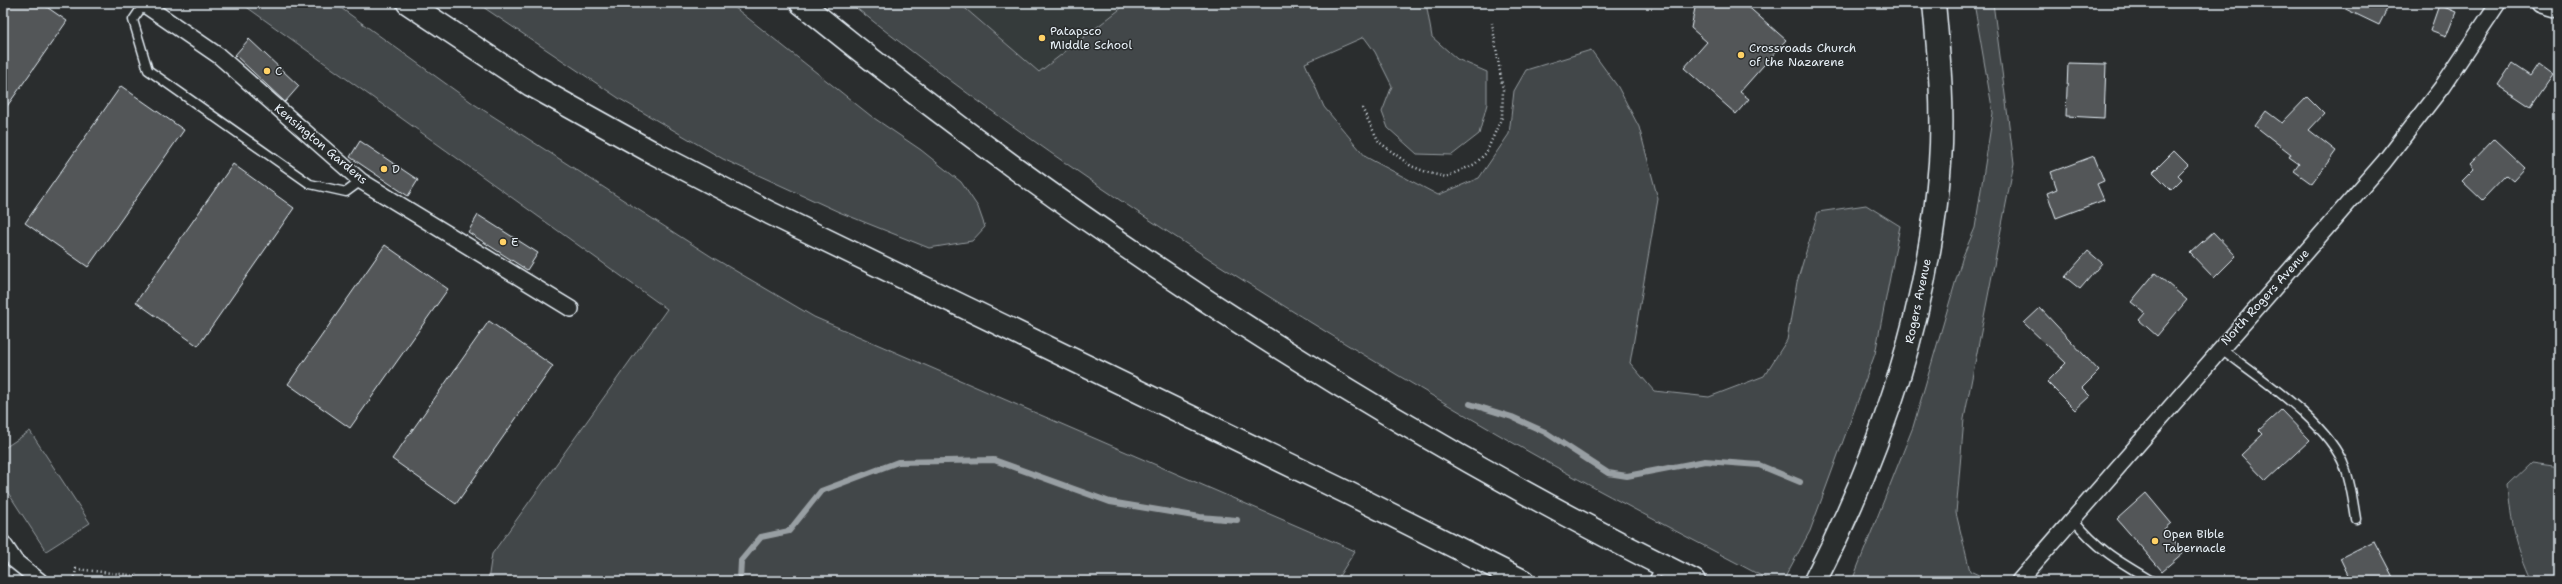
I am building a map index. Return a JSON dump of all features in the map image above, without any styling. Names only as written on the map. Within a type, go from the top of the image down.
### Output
[{"type":"main road","points":[[408,3],[531,85],[650,151],[770,213],[1348,492],[1523,581]]},
{"type":"main road","points":[[801,3],[1046,190],[1208,302],[1384,413],[1520,490],[1657,573],[1694,581]]},
{"type":"main road","name":"Rogers Avenue","points":[[1817,579],[1853,502],[1883,429],[1904,365],[1922,290],[1932,229],[1940,162],[1940,90],[1934,3]]},
{"type":"street","name":"North Rogers Avenue","points":[[2019,581],[2220,348],[2384,162],[2442,87],[2498,3]]},
{"type":"street","points":[[2542,3],[2559,8]]},
{"type":"street","name":"Kensington Gardens","points":[[143,4],[219,56],[361,181],[571,309]]},
{"type":"street","points":[[3,543],[15,561],[40,581]]},
{"type":"lane","points":[[143,4],[133,20],[148,70],[310,184],[346,192],[361,181]]},
{"type":"lane","points":[[2220,348],[2310,419],[2331,441],[2345,468],[2356,519]]},
{"type":"lane","points":[[2073,519],[2090,541],[2109,556],[2152,581]]},
{"type":"path","points":[[1362,108],[1378,142],[1410,166],[1446,177],[1475,164],[1486,152],[1502,117],[1503,90],[1492,23]]},
{"type":"path","points":[[74,581],[76,569],[138,576],[137,581]]},
{"type":"shaded area","points":[[241,3],[334,3],[474,104],[712,257],[814,317],[1355,551],[1336,581],[488,581],[492,554],[667,309]]},
{"type":"shaded area","points":[[477,3],[729,3],[871,116],[921,150],[961,182],[978,207],[985,227],[972,241],[929,248],[839,212],[723,159],[620,99]]},
{"type":"shaded area","points":[[850,3],[959,3],[1039,72],[1128,3],[1426,3],[1432,37],[1457,59],[1487,72],[1487,104],[1479,134],[1452,155],[1417,154],[1388,128],[1382,112],[1392,86],[1375,52],[1364,37],[1305,63],[1324,107],[1366,157],[1438,195],[1479,178],[1509,134],[1514,91],[1526,70],[1591,50],[1618,87],[1639,127],[1658,199],[1630,363],[1654,391],[1709,397],[1764,376],[1787,340],[1797,282],[1818,212],[1866,205],[1900,226],[1875,354],[1810,531],[1783,581],[1771,581],[1547,462],[1429,394],[1258,290],[1174,236],[1009,123]]},
{"type":"shaded area","name":"Patapsco Middle School","points":[[959,3],[1128,3],[1039,72]]},
{"type":"shaded area","points":[[1974,3],[1993,3],[2014,163],[1964,419],[1956,513],[1970,571],[1992,581],[1852,581],[1913,427],[1963,256],[1975,228],[1993,113]]},
{"type":"shaded area","points":[[30,431],[90,523],[46,551],[3,485],[3,449]]},
{"type":"shaded area","points":[[2531,463],[2559,467],[2559,581],[2532,581],[2518,546],[2515,534],[2508,485]]},
{"type":"building","points":[[3,3],[41,3],[67,21],[3,112]]},
{"type":"building","name":"Crossroads Church of the Nazarene","points":[[1696,3],[1744,3],[1786,40],[1740,92],[1749,99],[1736,114],[1684,68],[1707,42],[1691,28]]},
{"type":"building","points":[[2333,3],[2390,3],[2379,25]]},
{"type":"building","points":[[2439,5],[2456,12],[2446,37],[2430,31]]},
{"type":"building","name":"C","points":[[249,39],[299,86],[285,102],[235,55]]},
{"type":"building","points":[[2068,63],[2106,64],[2104,118],[2066,116]]},
{"type":"building","points":[[2512,64],[2530,76],[2538,64],[2553,75],[2531,107],[2498,85]]},
{"type":"building","points":[[121,86],[184,130],[88,267],[25,223]]},
{"type":"building","points":[[2307,97],[2324,114],[2309,130],[2336,151],[2312,184],[2294,171],[2299,164],[2289,157],[2291,154],[2255,126],[2266,111],[2282,123]]},
{"type":"building","points":[[2494,139],[2525,168],[2513,181],[2506,175],[2482,200],[2462,181],[2474,169],[2470,164]]},
{"type":"building","name":"D","points":[[360,141],[418,180],[408,196],[350,157]]},
{"type":"building","points":[[2174,151],[2188,165],[2178,175],[2182,179],[2171,190],[2153,172]]},
{"type":"building","points":[[2094,156],[2104,181],[2097,184],[2104,200],[2056,218],[2047,193],[2057,189],[2051,172]]},
{"type":"building","points":[[233,164],[294,208],[198,346],[136,302]]},
{"type":"building","name":"E","points":[[478,215],[538,253],[527,270],[468,232]]},
{"type":"building","points":[[2213,232],[2236,256],[2214,278],[2190,253]]},
{"type":"building","points":[[385,245],[448,289],[350,428],[288,384]]},
{"type":"building","points":[[2088,251],[2102,263],[2080,289],[2065,277]]},
{"type":"building","points":[[2155,273],[2187,300],[2157,336],[2139,320],[2145,313],[2131,302]]},
{"type":"building","points":[[2040,308],[2099,371],[2082,388],[2090,396],[2075,410],[2047,382],[2066,363],[2024,323]]},
{"type":"building","points":[[489,321],[553,366],[456,504],[392,459]]},
{"type":"building","points":[[2281,410],[2310,440],[2266,481],[2241,455],[2263,434],[2259,430]]},
{"type":"building","name":"Open Bible Tabernacle","points":[[2146,493],[2171,523],[2164,529],[2184,552],[2162,571],[2117,519]]},
{"type":"building","points":[[2374,541],[2395,581],[2351,581],[2340,558]]},
{"type":"waterway","points":[[1470,404],[1512,417],[1545,432],[1608,473],[1627,476],[1705,461],[1759,465],[1800,482]]},
{"type":"waterway","points":[[740,581],[741,561],[761,537],[789,531],[821,491],[898,462],[994,460],[1110,502],[1200,517],[1237,520]]},
{"type":"place","name":"Patapsco Middle School","points":[[1042,38]]},
{"type":"place","name":"Crossroads Church of the Nazarene","points":[[1741,55]]},
{"type":"place","name":"C","points":[[267,71]]},
{"type":"place","name":"D","points":[[384,169]]},
{"type":"place","name":"E","points":[[503,242]]},
{"type":"place","name":"Open Bible Tabernacle","points":[[2155,541]]}]
